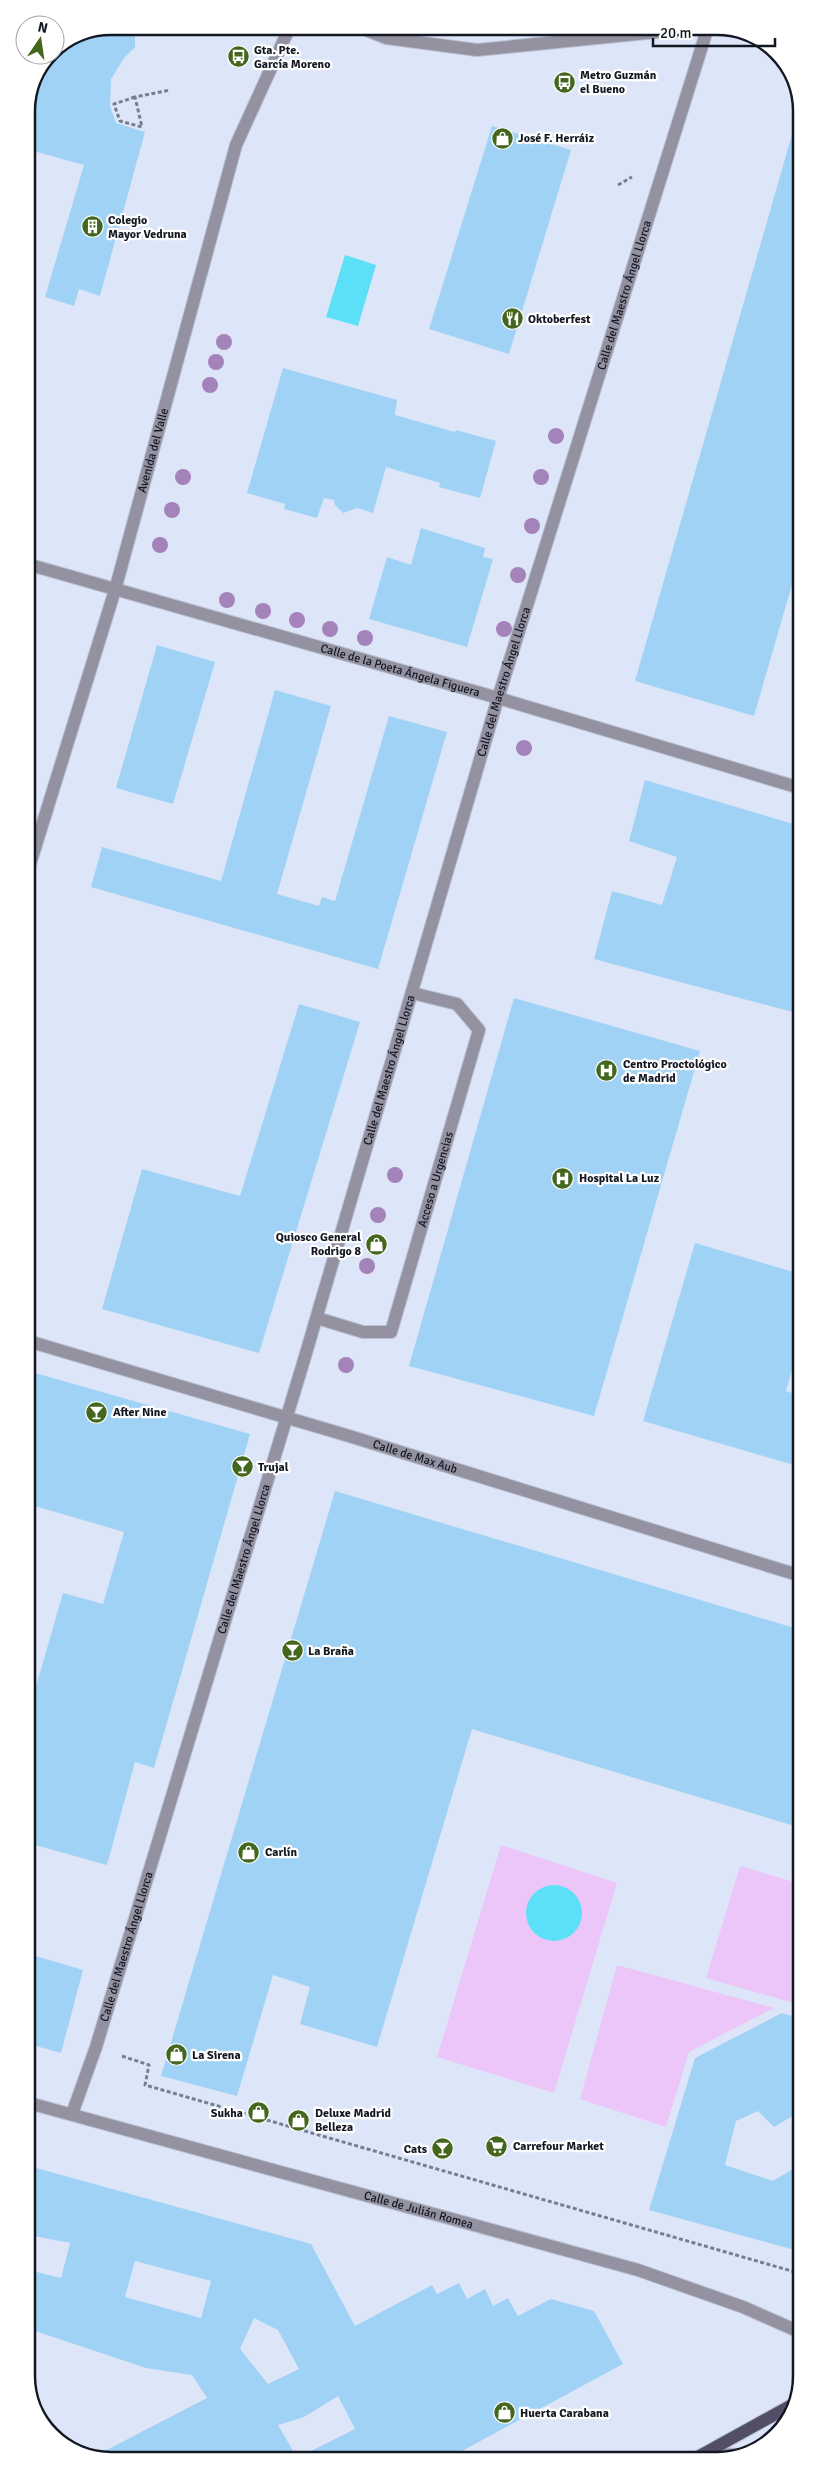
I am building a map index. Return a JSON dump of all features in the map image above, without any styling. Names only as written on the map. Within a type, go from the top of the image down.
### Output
[{"type":"main road","points":[[707,2452],[785,2410]]},
{"type":"street","name":"Avenida del Valle","points":[[35,848],[115,590],[236,145],[286,35]]},
{"type":"street","points":[[378,35],[386,38],[477,50],[628,35]]},
{"type":"street","name":"Calle del Maestro Ángel Llorca","points":[[72,2114],[96,2048],[287,1418],[498,698],[705,35]]},
{"type":"street","name":"Calle de la Poeta Ángela Figuera","points":[[35,566],[498,698],[793,786]]},
{"type":"street","name":"Acceso a Urgencias","points":[[317,1318],[362,1332],[391,1332],[394,1322],[479,1030],[457,1004],[412,993]]},
{"type":"street","name":"Calle de Max Aub","points":[[35,1343],[287,1418],[793,1574]]},
{"type":"street","name":"Calle de Julián Romea","points":[[35,2105],[638,2270],[743,2307],[793,2329]]},
{"type":"path","points":[[135,97],[142,127],[120,121],[114,104],[135,97],[170,90]]},
{"type":"path","points":[[618,185],[635,175]]},
{"type":"path","points":[[118,2054],[149,2065],[145,2084],[793,2271]]},
{"type":"shaded area","points":[[501,1845],[617,1883],[554,2093],[437,2057]]},
{"type":"shaded area","points":[[740,1866],[793,1882],[793,2003],[706,1978]]},
{"type":"shaded area","points":[[617,1965],[774,2008],[689,2052],[666,2127],[580,2099]]},
{"type":"water","points":[[345,255],[376,265],[358,326],[326,317]]},
{"type":"water","points":[[554,1885],[569,1890],[577,1898],[582,1913],[577,1928],[569,1936],[554,1941],[539,1936],[531,1928],[526,1913],[531,1898],[539,1890]]},
{"type":"building","name":"Colegio Mayor Vedruna","points":[[135,35],[135,47],[124,58],[111,79],[110,106],[116,123],[145,132],[100,296],[79,289],[74,306],[45,297],[84,165],[35,151],[36,96],[41,82],[51,65],[65,65],[65,51],[69,48],[96,36]]},
{"type":"building","points":[[492,126],[571,150],[509,354],[429,329]]},
{"type":"building","points":[[793,131],[793,581],[754,716],[635,681]]},
{"type":"building","points":[[283,368],[397,400],[395,415],[455,432],[456,430],[496,441],[480,498],[439,487],[440,483],[386,467],[373,513],[357,508],[343,513],[335,505],[334,500],[324,498],[317,518],[284,509],[285,504],[247,493]]},
{"type":"building","points":[[421,528],[485,548],[483,557],[493,559],[467,647],[369,619],[387,557],[411,565]]},
{"type":"building","points":[[157,645],[215,662],[173,804],[116,788]]},
{"type":"building","points":[[275,690],[331,706],[277,894],[319,906],[322,897],[335,901],[389,716],[447,732],[378,969],[91,887],[102,847],[221,881]]},
{"type":"building","points":[[645,780],[793,824],[793,1012],[594,959],[612,891],[662,905],[677,857],[629,841]]},
{"type":"building","name":"Hospital La Luz","points":[[514,998],[700,1051],[594,1416],[409,1366]]},
{"type":"building","points":[[299,1004],[360,1022],[259,1353],[102,1309],[142,1169],[240,1196]]},
{"type":"building","points":[[695,1243],[793,1272],[793,1366],[786,1391],[793,1393],[793,1465],[643,1421]]},
{"type":"building","points":[[35,1373],[250,1434],[154,1768],[135,1762],[107,1865],[35,1845],[35,1690],[63,1593],[103,1604],[124,1532],[35,1506]]},
{"type":"building","points":[[335,1491],[793,1628],[793,1826],[472,1729],[377,2047],[300,2024],[310,1987],[273,1975],[237,2096],[161,2076]]},
{"type":"building","points":[[35,1956],[83,1970],[61,2053],[35,2046]]},
{"type":"building","points":[[782,2013],[793,2016],[793,2116],[774,2127],[758,2111],[736,2121],[725,2165],[773,2181],[793,2169],[793,2250],[649,2210],[695,2058]]},
{"type":"building","points":[[35,2168],[311,2244],[355,2326],[432,2285],[437,2294],[459,2283],[467,2299],[485,2289],[493,2306],[508,2298],[518,2316],[551,2299],[594,2311],[623,2364],[460,2452],[309,2452],[355,2429],[338,2396],[304,2417],[278,2425],[294,2452],[103,2452],[207,2398],[192,2375],[146,2368],[35,2331],[35,2272],[61,2278],[70,2243],[35,2236]],"holes":[[[135,2261],[211,2281],[201,2318],[125,2297]],[[254,2318],[278,2330],[299,2369],[268,2384],[240,2349]]]},
{"type":"place","name":"Gta. Pte. García Moreno","points":[[238,57]]},
{"type":"place","name":"Metro Guzmán el Bueno","points":[[564,82]]},
{"type":"place","name":"José F. Herráiz","points":[[502,138]]},
{"type":"place","name":"Colegio Mayor Vedruna","points":[[92,227]]},
{"type":"place","name":"Oktoberfest","points":[[512,319]]},
{"type":"place","name":"Centro Proctológico de Madrid","points":[[607,1071]]},
{"type":"place","name":"Hospital La Luz","points":[[563,1178]]},
{"type":"place","name":"Quiosco General Rodrigo 8","points":[[377,1244]]},
{"type":"place","name":"After Nine","points":[[97,1412]]},
{"type":"place","name":"Trujal","points":[[242,1467]]},
{"type":"place","name":"La Braña","points":[[292,1651]]},
{"type":"place","name":"Carlín","points":[[249,1852]]},
{"type":"place","name":"La Sirena","points":[[176,2055]]},
{"type":"place","name":"Sukha","points":[[259,2113]]},
{"type":"place","name":"Deluxe Madrid Belleza","points":[[299,2120]]},
{"type":"place","name":"Carrefour Market","points":[[497,2146]]},
{"type":"place","name":"Cats","points":[[443,2149]]},
{"type":"place","name":"Huerta Carabana","points":[[504,2413]]}]
